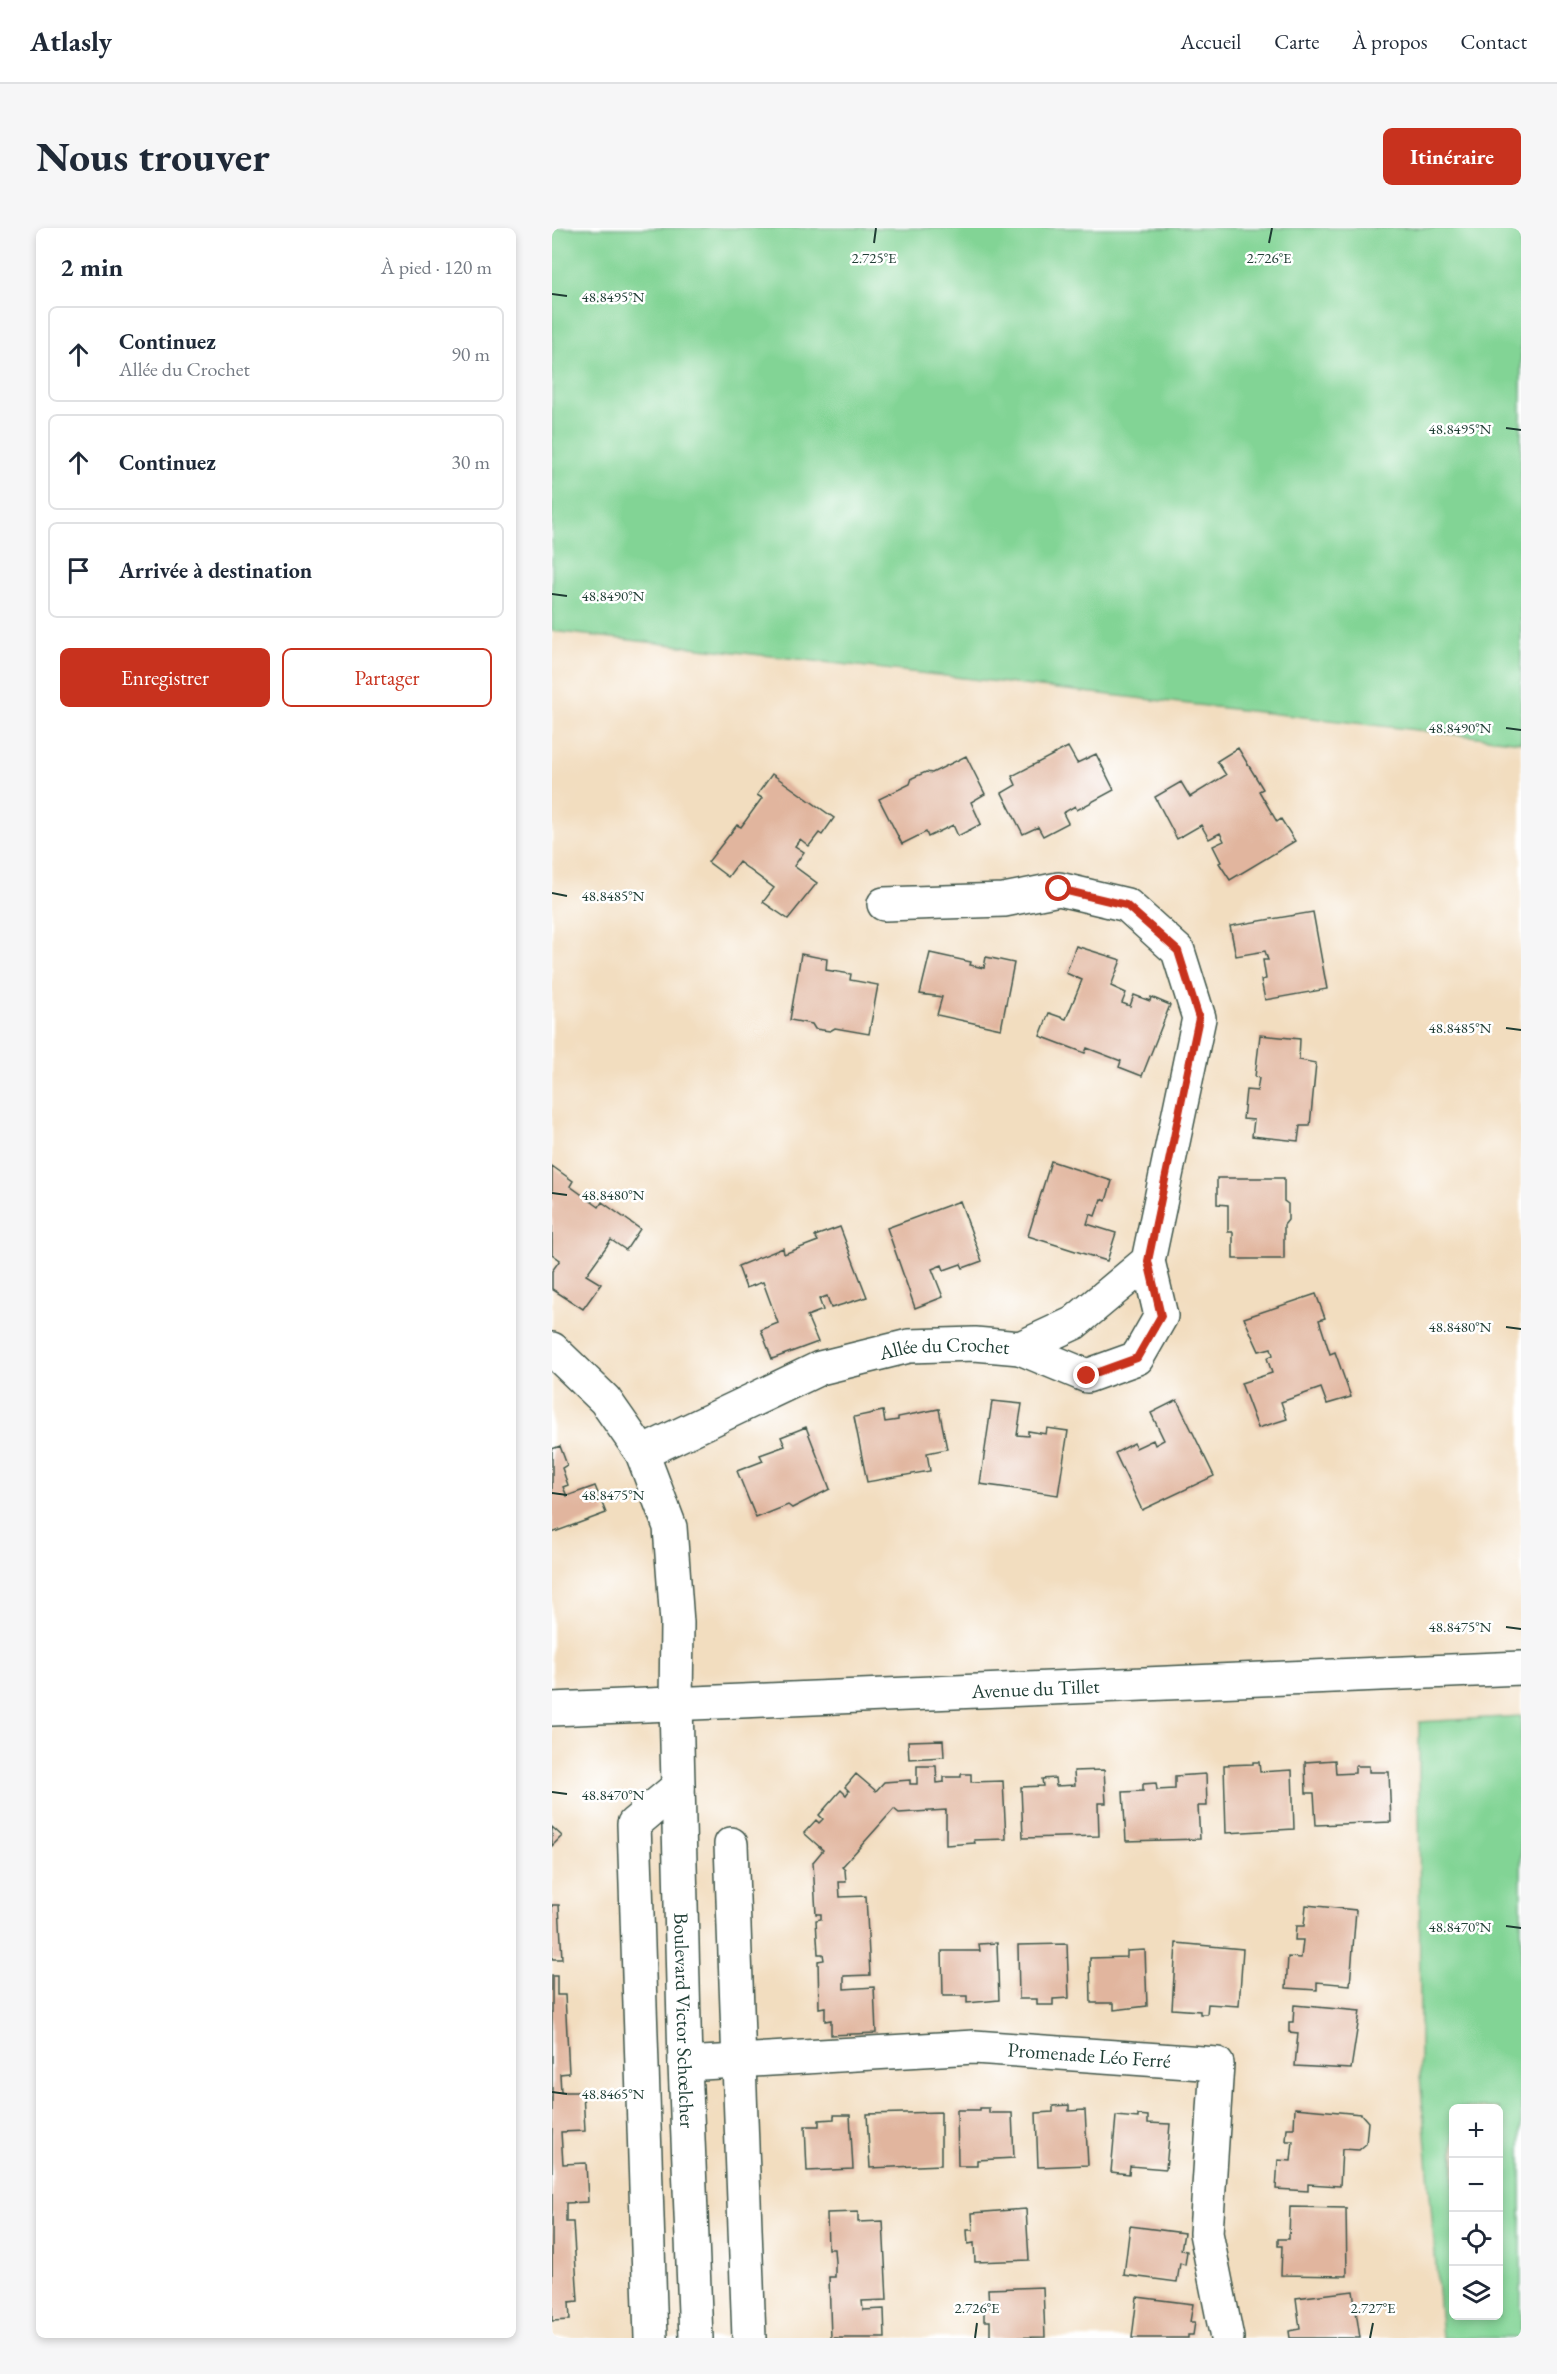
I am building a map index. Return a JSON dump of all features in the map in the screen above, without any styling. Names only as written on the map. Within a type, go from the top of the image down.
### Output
[{"type":"street","points":[[884,904],[1004,900],[1059,889],[1126,905],[1178,951],[1199,1018],[1148,1261],[1161,1316],[1137,1358],[1087,1376],[1020,1348]]},
{"type":"street","name":"Allée du Crochet","points":[[642,1452],[819,1368],[909,1346],[975,1344],[1020,1348],[1074,1323],[1148,1261]]},
{"type":"street","name":"Boulevard Victor Schœlcher","points":[[552,1349],[605,1400],[642,1452],[670,1527],[676,1623],[685,2064],[696,2338]]},
{"type":"street","name":"Avenue du Tillet","points":[[552,1709],[1521,1668]]},
{"type":"street","points":[[651,2338],[634,1824],[678,1787]]},
{"type":"street","points":[[731,1844],[749,2338]]},
{"type":"street","name":"Promenade Léo Ferré","points":[[685,2064],[974,2048],[1217,2064],[1206,2233],[1227,2338]]},
{"type":"green space","points":[[552,228],[1521,228],[1521,742],[552,631]]},
{"type":"green space","points":[[1521,1716],[1521,2338],[1442,2338],[1420,2075],[1419,1722]]},
{"type":"building","points":[[1068,747],[1077,763],[1096,754],[1114,790],[1077,810],[1075,806],[1063,813],[1068,823],[1043,836],[1038,827],[1023,834],[1002,793],[1016,785],[1012,776]]},
{"type":"building","points":[[1238,748],[1263,789],[1259,791],[1277,822],[1281,819],[1295,841],[1230,880],[1219,863],[1221,862],[1213,846],[1224,841],[1220,833],[1209,839],[1201,825],[1177,839],[1155,797],[1181,782],[1190,797],[1226,775],[1217,761]]},
{"type":"building","points":[[966,756],[985,794],[971,802],[981,824],[958,836],[953,825],[928,837],[926,832],[902,844],[879,799],[910,784],[912,778],[926,772],[932,773]]},
{"type":"building","points":[[772,774],[834,818],[822,835],[819,833],[809,846],[800,839],[795,846],[804,852],[794,866],[817,883],[788,919],[763,902],[774,888],[739,862],[728,877],[708,862],[737,825],[741,827],[762,798],[757,795]]},
{"type":"building","points":[[1313,912],[1327,989],[1265,1000],[1261,980],[1266,979],[1263,960],[1268,960],[1265,951],[1236,956],[1230,926]]},
{"type":"building","points":[[1076,946],[1121,960],[1111,986],[1126,993],[1122,1003],[1130,1006],[1134,995],[1150,1001],[1151,997],[1170,1005],[1142,1076],[1119,1067],[1121,1061],[1087,1048],[1085,1053],[1040,1036],[1049,1013],[1066,1019],[1082,980],[1066,973]]},
{"type":"building","points":[[930,953],[971,962],[970,965],[984,968],[986,957],[1014,963],[1001,1029],[937,1015],[942,997],[920,994]]},
{"type":"building","points":[[801,954],[827,959],[826,970],[851,974],[850,980],[878,985],[869,1034],[835,1028],[830,1031],[815,1029],[812,1024],[790,1020]]},
{"type":"building","points":[[1260,1035],[1300,1039],[1299,1060],[1316,1063],[1310,1126],[1300,1126],[1298,1141],[1252,1136],[1254,1120],[1243,1119],[1246,1090],[1257,1091],[1259,1078],[1255,1077]]},
{"type":"building","points":[[1051,1161],[1112,1181],[1106,1201],[1101,1199],[1095,1216],[1090,1214],[1087,1224],[1116,1233],[1107,1261],[1028,1236]]},
{"type":"building","points":[[552,1166],[573,1181],[570,1186],[599,1207],[602,1202],[640,1229],[626,1250],[611,1240],[586,1275],[601,1284],[583,1309],[552,1289],[552,1271],[560,1260],[552,1254]]},
{"type":"building","points":[[1217,1178],[1284,1178],[1284,1201],[1288,1204],[1288,1220],[1284,1225],[1284,1259],[1233,1259],[1233,1232],[1228,1232],[1228,1205],[1217,1204]]},
{"type":"building","points":[[960,1201],[982,1261],[963,1268],[961,1264],[944,1270],[942,1265],[932,1269],[943,1297],[915,1308],[887,1228]]},
{"type":"building","points":[[840,1227],[867,1297],[831,1308],[827,1296],[819,1299],[823,1310],[807,1316],[818,1342],[772,1359],[761,1330],[778,1323],[763,1282],[746,1288],[738,1266],[783,1248],[784,1254],[818,1241],[815,1236]]},
{"type":"building","points":[[1316,1294],[1325,1318],[1319,1320],[1330,1354],[1335,1352],[1351,1397],[1327,1404],[1321,1388],[1281,1402],[1287,1419],[1258,1428],[1241,1383],[1272,1373],[1267,1358],[1273,1355],[1271,1348],[1259,1351],[1244,1318]]},
{"type":"building","points":[[1177,1400],[1214,1476],[1142,1510],[1115,1453],[1134,1443],[1136,1448],[1153,1440],[1155,1445],[1164,1440],[1151,1413]]},
{"type":"building","points":[[992,1401],[1022,1404],[1017,1435],[1028,1436],[1028,1431],[1046,1434],[1047,1428],[1068,1431],[1058,1495],[980,1484]]},
{"type":"building","points":[[939,1409],[947,1449],[927,1453],[930,1471],[867,1482],[854,1417],[883,1411],[885,1422],[898,1420],[898,1417]]},
{"type":"building","points":[[806,1427],[830,1489],[792,1508],[788,1505],[756,1518],[737,1471],[763,1461],[760,1455],[785,1446],[781,1437]]},
{"type":"building","points":[[560,1446],[567,1465],[562,1468],[568,1485],[563,1487],[567,1496],[595,1486],[606,1513],[552,1533],[552,1449]]},
{"type":"building","points":[[943,1740],[944,1757],[909,1759],[908,1741]]},
{"type":"building","points":[[1335,1760],[1336,1774],[1355,1773],[1355,1766],[1369,1766],[1369,1772],[1389,1772],[1391,1822],[1316,1825],[1314,1793],[1306,1793],[1305,1762]]},
{"type":"building","points":[[1253,1762],[1259,1762],[1260,1772],[1292,1770],[1294,1829],[1226,1833],[1224,1765],[1253,1764]]},
{"type":"building","points":[[917,1766],[936,1766],[937,1783],[944,1782],[944,1777],[961,1777],[961,1774],[971,1774],[971,1782],[1003,1781],[1006,1839],[974,1840],[975,1843],[946,1845],[946,1810],[899,1813],[894,1809],[842,1867],[845,1870],[846,1882],[839,1882],[840,1897],[866,1896],[870,1975],[844,1976],[844,1989],[874,1987],[876,2033],[831,2035],[831,2020],[825,2021],[825,2007],[819,2008],[818,1961],[824,1960],[823,1954],[818,1954],[816,1920],[821,1919],[821,1914],[816,1914],[813,1862],[823,1850],[804,1833],[816,1820],[819,1823],[823,1819],[819,1815],[841,1790],[846,1795],[849,1791],[845,1787],[856,1774],[876,1791],[884,1782],[910,1780],[910,1784],[917,1784]]},
{"type":"building","points":[[1104,1770],[1106,1803],[1098,1803],[1099,1836],[1023,1838],[1021,1787],[1043,1786],[1042,1779],[1055,1778],[1056,1786],[1075,1785],[1074,1771]]},
{"type":"building","points":[[1206,1774],[1207,1806],[1198,1806],[1200,1839],[1126,1841],[1123,1792],[1143,1791],[1143,1784],[1156,1783],[1157,1790],[1175,1789],[1175,1776]]},
{"type":"building","points":[[552,1827],[562,1836],[552,1846]]},
{"type":"building","points":[[552,1905],[559,1905],[562,1959],[552,1959]]},
{"type":"building","points":[[1306,1905],[1356,1910],[1350,1985],[1317,1982],[1317,1990],[1286,1988],[1288,1957],[1301,1958],[1303,1940],[1295,1940],[1296,1926],[1304,1926]]},
{"type":"building","points":[[997,1943],[999,2000],[967,2003],[967,1996],[943,1996],[942,1951],[980,1951],[979,1944]]},
{"type":"building","points":[[1176,1943],[1243,1949],[1239,2006],[1208,2004],[1207,2014],[1200,2014],[1200,2011],[1172,2009]]},
{"type":"building","points":[[1067,1944],[1069,1998],[1053,1999],[1053,2005],[1037,2005],[1037,1999],[1019,1999],[1018,1945]]},
{"type":"building","points":[[1145,1950],[1147,2006],[1114,2010],[1114,2003],[1091,2003],[1090,1958],[1127,1957],[1127,1951]]},
{"type":"building","points":[[552,1976],[557,1976],[557,1995],[565,1995],[569,2073],[560,2074],[561,2092],[583,2092],[585,2131],[561,2132],[563,2164],[586,2163],[588,2202],[566,2203],[566,2222],[573,2222],[578,2301],[569,2302],[570,2320],[552,2321]]},
{"type":"building","points":[[1294,2005],[1360,2011],[1351,2069],[1295,2066],[1298,2033],[1289,2032],[1289,2022],[1293,2022]]},
{"type":"building","points":[[1069,2105],[1069,2111],[1085,2110],[1088,2165],[1038,2167],[1036,2113],[1053,2112],[1053,2106]]},
{"type":"building","points":[[980,2108],[989,2108],[989,2113],[1012,2113],[1014,2158],[977,2160],[977,2166],[958,2166],[957,2110],[980,2110]]},
{"type":"building","points":[[1295,2108],[1361,2114],[1368,2122],[1366,2144],[1359,2150],[1342,2149],[1340,2186],[1308,2184],[1308,2191],[1276,2189],[1278,2160],[1291,2161],[1293,2141],[1286,2141],[1287,2128],[1294,2128]]},
{"type":"building","points":[[941,2112],[941,2165],[870,2168],[867,2114]]},
{"type":"building","points":[[834,2115],[850,2115],[853,2169],[807,2171],[805,2126],[819,2126],[819,2120],[834,2119]]},
{"type":"building","points":[[1138,2115],[1148,2116],[1148,2123],[1170,2124],[1166,2169],[1130,2166],[1129,2174],[1111,2172],[1116,2116],[1138,2118]]},
{"type":"building","points":[[1290,2207],[1346,2208],[1347,2276],[1281,2275],[1282,2246],[1278,2246],[1278,2239],[1289,2239]]},
{"type":"building","points":[[1026,2209],[1029,2260],[975,2262],[974,2243],[968,2244],[967,2230],[973,2230],[972,2213]]},
{"type":"building","points":[[858,2212],[858,2222],[883,2221],[887,2300],[862,2301],[863,2310],[884,2309],[885,2338],[831,2338],[829,2277],[835,2277],[835,2262],[834,2249],[828,2249],[827,2213]]},
{"type":"building","points":[[1130,2226],[1184,2233],[1181,2250],[1187,2251],[1185,2265],[1180,2263],[1177,2282],[1124,2275]]},
{"type":"building","points":[[1043,2287],[1045,2337],[990,2338],[990,2321],[984,2321],[984,2308],[989,2307],[988,2289]]},
{"type":"building","points":[[1353,2291],[1360,2338],[1290,2338],[1289,2331],[1300,2329],[1296,2298]]},
{"type":"building","points":[[1137,2297],[1193,2304],[1190,2322],[1195,2322],[1193,2335],[1188,2335],[1188,2338],[1132,2338]]},
{"type":"route","points":[[1059,889],[1126,905],[1178,951],[1199,1018],[1148,1261],[1161,1316],[1137,1358],[1087,1376]]}]
